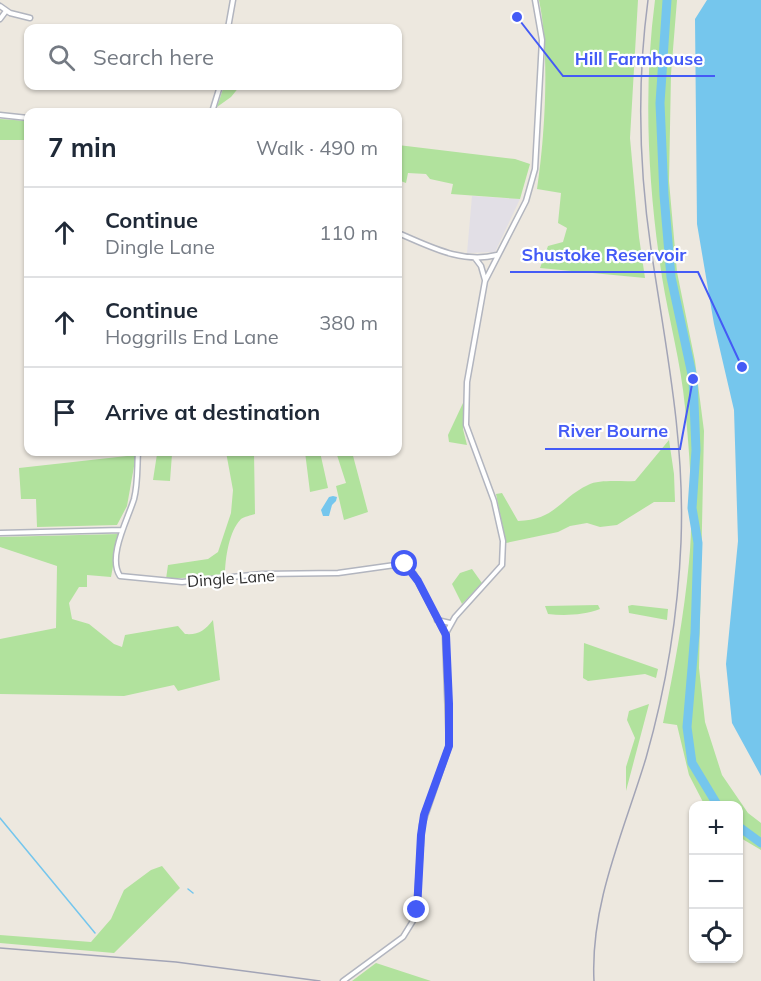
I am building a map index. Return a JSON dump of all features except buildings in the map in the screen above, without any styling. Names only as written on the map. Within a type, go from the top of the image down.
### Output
[{"type":"street","points":[[229,24],[233,0]]},
{"type":"street","points":[[345,980],[403,937],[413,923],[417,910],[422,825],[449,746],[446,635],[450,623],[500,570],[504,557],[501,531],[490,487],[466,425],[469,361],[485,281],[526,201],[536,159],[542,40],[535,0]]},
{"type":"street","points":[[0,6],[30,18]]},
{"type":"street","points":[[0,19],[6,10]]},
{"type":"street","points":[[213,108],[219,90]]},
{"type":"street","points":[[0,115],[24,118]]},
{"type":"street","points":[[402,235],[430,249],[474,257],[497,255]]},
{"type":"street","points":[[474,257],[482,266],[485,281]]},
{"type":"street","name":"Dingle Lane","points":[[138,456],[136,489],[122,530],[116,568],[120,576],[182,582],[262,574],[345,572],[402,564],[414,574],[446,635]]},
{"type":"street","points":[[0,533],[122,530]]},
{"type":"street","points":[[437,620],[450,623]]},
{"type":"shaded area","points":[[472,196],[520,199],[495,252],[467,253]]},
{"type":"green space","points":[[539,0],[638,0],[630,138],[645,278],[540,268],[548,246],[563,242],[567,228],[558,223],[561,193],[537,189],[545,94],[544,44]]},
{"type":"green space","points":[[655,0],[677,0],[671,74],[669,181],[677,272],[695,361],[704,431],[699,668],[705,722],[722,775],[740,801],[702,801],[689,775],[677,725],[663,723],[684,602],[689,562],[691,504],[683,391],[662,277],[650,173],[648,104]]},
{"type":"green space","points":[[223,90],[237,90],[231,97],[217,107]]},
{"type":"green space","points":[[0,119],[24,121],[24,140],[0,140]]},
{"type":"green space","points":[[402,145],[515,159],[530,164],[520,199],[451,194],[453,184],[430,179],[426,174],[408,173],[406,183],[402,182]]},
{"type":"green space","points":[[463,403],[463,429],[467,445],[449,442],[448,435]]},
{"type":"green space","points":[[669,440],[675,502],[654,502],[617,525],[600,527],[587,523],[506,543],[496,494],[502,493],[518,521],[541,517],[579,490],[593,483],[635,481]]},
{"type":"green space","points":[[136,456],[127,506],[117,525],[37,527],[36,499],[21,499],[19,468]]},
{"type":"green space","points":[[157,456],[172,456],[170,481],[153,480]]},
{"type":"green space","points":[[227,456],[254,456],[255,514],[241,519],[233,531],[227,553],[225,575],[166,579],[168,565],[208,559],[218,552],[231,513],[233,490]]},
{"type":"green space","points":[[306,456],[321,456],[328,488],[310,492]]},
{"type":"green space","points":[[337,456],[353,456],[368,512],[344,520],[336,486],[346,483]]},
{"type":"green space","points":[[119,534],[111,577],[87,575],[87,587],[79,587],[69,603],[72,619],[89,624],[114,644],[122,647],[125,635],[178,626],[185,634],[194,634],[204,630],[213,620],[220,680],[178,691],[174,685],[124,696],[0,694],[0,639],[56,628],[57,566],[0,547],[0,537]]},
{"type":"green space","points":[[472,569],[482,583],[462,604],[452,584],[460,573]]},
{"type":"green space","points":[[598,605],[600,609],[568,615],[548,614],[545,606]]},
{"type":"green space","points":[[628,606],[668,609],[667,620],[629,613]]},
{"type":"green space","points":[[584,643],[658,669],[656,678],[645,674],[588,681],[583,678]]},
{"type":"green space","points":[[649,704],[626,791],[626,767],[635,738],[627,720],[629,711]]},
{"type":"green space","points":[[743,806],[748,813],[761,823],[761,850],[743,839]]},
{"type":"green space","points":[[162,866],[180,888],[114,953],[0,943],[0,935],[91,942],[111,919],[124,890],[151,870]]},
{"type":"green space","points":[[376,963],[431,981],[352,981]]},
{"type":"water","points":[[707,0],[761,0],[761,776],[732,723],[726,664],[738,541],[734,410],[714,324],[697,224],[695,19]]},
{"type":"water","points":[[329,497],[337,497],[329,516],[323,516],[321,510]]},
{"type":"waterway","points":[[667,0],[660,103],[664,195],[671,277],[693,379],[696,450],[692,508],[698,543],[695,633],[687,727],[692,763],[715,801]]},
{"type":"waterway","points":[[0,818],[95,933]]},
{"type":"waterway","points":[[743,830],[761,843]]},
{"type":"waterway","points":[[188,889],[193,893]]},
{"type":"railway","points":[[594,981],[594,952],[603,896],[646,758],[665,678],[674,624],[681,542],[677,431],[647,218],[642,156],[642,62],[648,0]]},
{"type":"railway","points":[[0,948],[176,962],[320,981]]},
{"type":"place","name":"Hill Farmhouse","points":[[517,17]]},
{"type":"place","name":"Shustoke Reservoir","points":[[742,367]]},
{"type":"place","name":"River Bourne","points":[[693,379]]},
{"type":"route","points":[[405,564],[418,581],[446,635],[449,704],[449,746],[424,815],[419,851],[417,910]]}]
